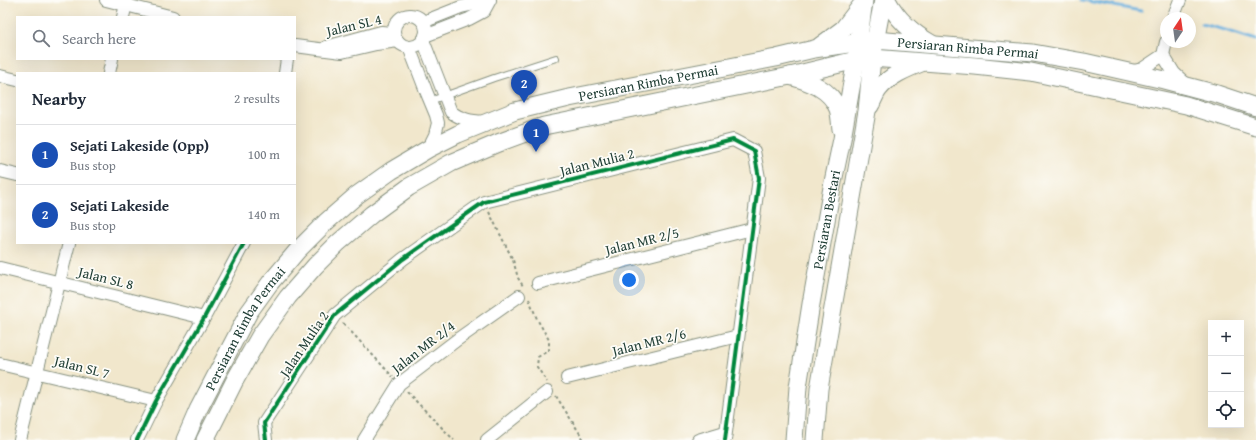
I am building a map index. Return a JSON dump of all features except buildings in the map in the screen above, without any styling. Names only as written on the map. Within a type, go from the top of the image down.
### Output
[{"type":"main road","name":"Persiaran Bestari","points":[[794,440],[798,386],[832,182],[864,59],[875,40],[883,0]]},
{"type":"main road","points":[[887,0],[894,11],[920,38],[932,44]]},
{"type":"main road","name":"Persiaran Bestari","points":[[815,440],[819,389],[867,111],[864,59],[858,42],[864,2]]},
{"type":"main road","points":[[814,49],[843,29],[864,2]]},
{"type":"main road","name":"Persiaran Rimba Permai","points":[[185,440],[198,410],[249,312],[270,283],[297,251],[326,222],[357,195],[391,171],[428,149],[458,134],[515,111],[569,98],[776,58],[814,49],[875,40],[1033,53],[1084,62],[1189,87],[1256,107]]},
{"type":"main road","name":"Persiaran Rimba Permai","points":[[205,440],[234,380],[260,336],[288,297],[315,266],[338,243],[372,214],[409,187],[451,163],[498,143],[544,126],[790,76],[864,59],[975,66],[1031,72],[1186,105],[1256,127]]},
{"type":"main road","points":[[867,111],[879,89],[889,79],[904,70],[923,62]]},
{"type":"main road","points":[[790,76],[816,84],[834,101],[838,110],[842,139]]},
{"type":"main road","points":[[214,440],[260,336]]},
{"type":"main road","points":[[191,440],[210,402],[230,350]]},
{"type":"street","points":[[106,0],[127,2],[171,16]]},
{"type":"street","points":[[423,22],[461,7],[489,0]]},
{"type":"street","points":[[487,122],[468,121],[459,118],[450,112],[424,38],[426,29],[423,22],[417,16],[408,14],[397,20],[394,28],[396,37],[401,44],[409,47],[417,45],[424,38],[484,11],[489,0]]},
{"type":"street","points":[[1175,12],[1180,0]]},
{"type":"street","points":[[123,16],[127,2]]},
{"type":"street","name":"Jalan SL 4","points":[[296,46],[321,49],[381,32],[396,37]]},
{"type":"street","points":[[409,47],[436,115],[438,124],[435,135],[428,149]]},
{"type":"street","points":[[1165,48],[1163,55],[1174,74],[1189,87]]},
{"type":"street","points":[[1127,72],[1142,69],[1163,55]]},
{"type":"street","points":[[109,72],[112,60]]},
{"type":"street","points":[[284,72],[287,60]]},
{"type":"street","points":[[0,76],[16,80]]},
{"type":"street","name":"Jalan Mulia 2","points":[[266,440],[264,423],[335,315],[403,258],[484,202],[734,140],[754,151],[759,178],[725,436]]},
{"type":"street","points":[[0,171],[16,175]]},
{"type":"street","name":"Jalan MR 2/5","points":[[538,283],[752,229]]},
{"type":"street","points":[[20,440],[69,244]]},
{"type":"street","points":[[137,440],[156,401],[204,318],[243,244]]},
{"type":"street","name":"Jalan SL 8","points":[[0,268],[60,281],[204,318]]},
{"type":"street","name":"Jalan MR 2/4","points":[[364,440],[399,384],[458,339],[519,296]]},
{"type":"street","name":"Jalan MR 2/6","points":[[567,378],[738,336]]},
{"type":"street","name":"Jalan SL 7","points":[[0,364],[156,401]]},
{"type":"street","points":[[487,440],[551,394]]},
{"type":"street","points":[[698,440],[725,436]]},
{"type":"lane","points":[[430,101],[556,58]]},
{"type":"path","points":[[551,394],[584,440]]},
{"type":"waterway","points":[[1082,0],[1141,11]]},
{"type":"waterway","points":[[1201,24],[1256,40]]},
{"type":"cycle path","points":[[266,440],[264,423],[335,315],[403,259],[484,202],[733,140],[754,151],[759,178],[725,440]]},
{"type":"cycle path","points":[[137,440],[156,401],[204,318],[243,244]]},
{"type":"place","name":"Sejati Lakeside","points":[[524,103]]},
{"type":"place","name":"Sejati Lakeside (Opp)","points":[[536,152]]}]
